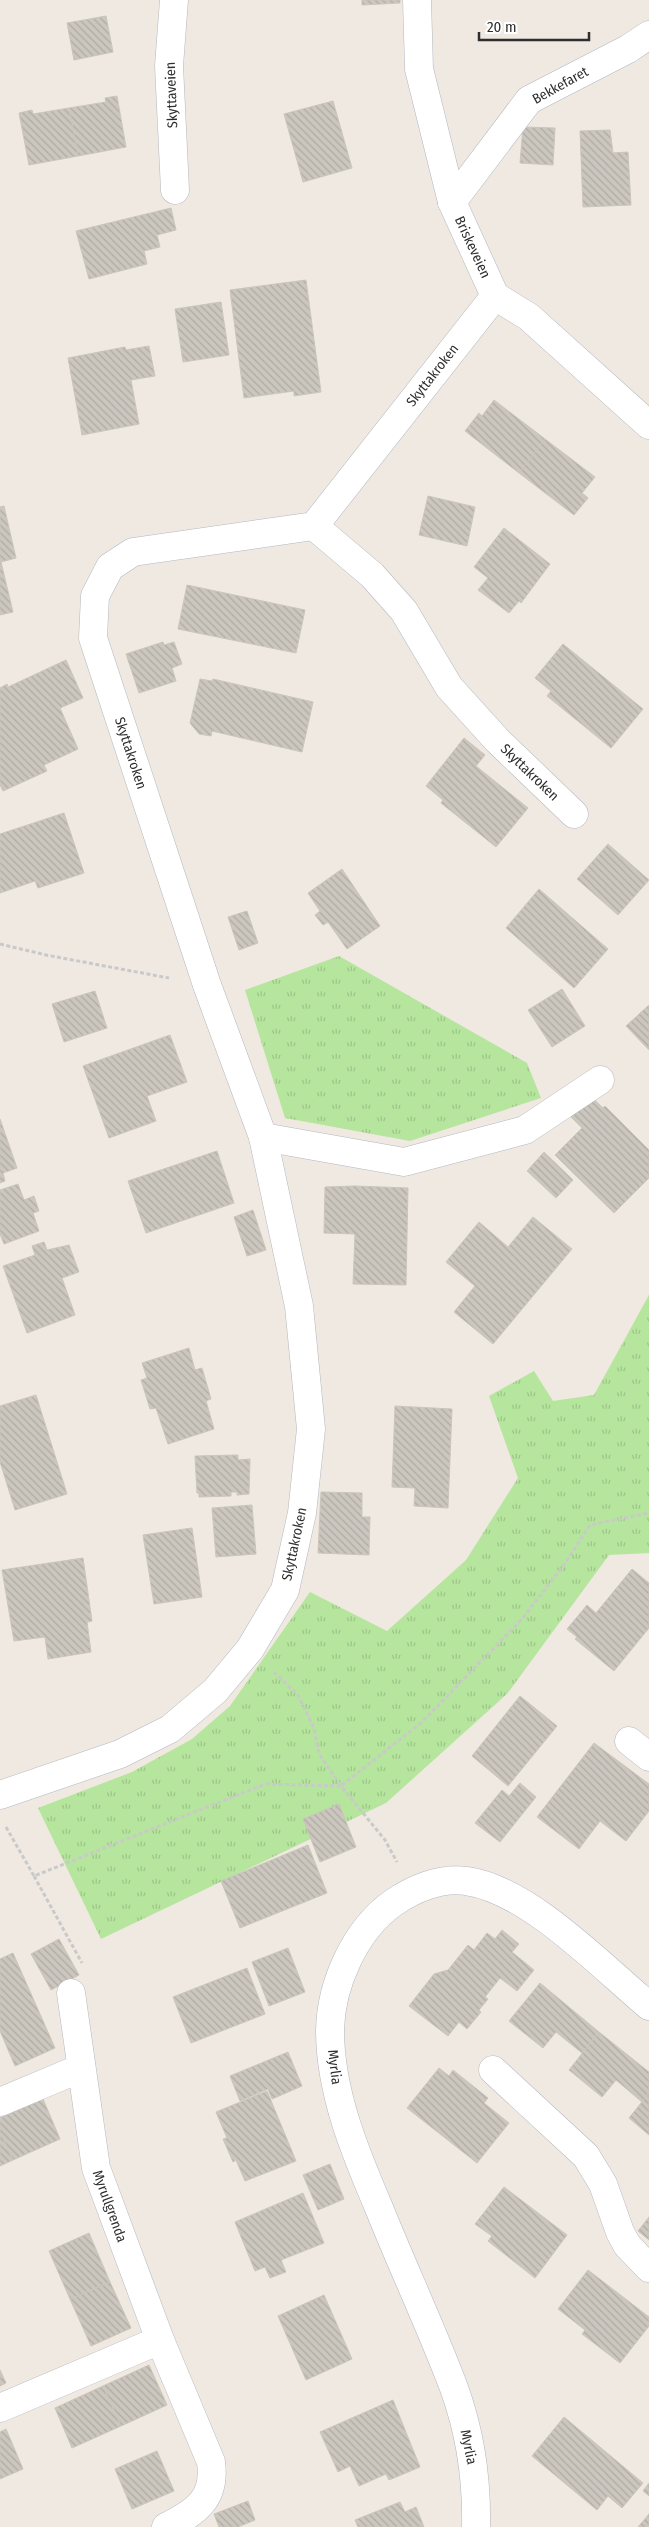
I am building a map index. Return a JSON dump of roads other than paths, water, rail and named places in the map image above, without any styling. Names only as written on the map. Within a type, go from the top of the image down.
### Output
[{"type":"street","name":"Skyttaveien","points":[[174,0],[170,66],[175,190]]},
{"type":"street","name":"Briskeveien","points":[[417,0],[418,69],[452,202],[495,296],[529,317],[649,424]]},
{"type":"street","name":"Bekkefaret","points":[[452,202],[529,100],[649,35]]},
{"type":"street","name":"Skyttakroken","points":[[2,1808],[170,1729],[215,1692],[250,1649],[285,1590],[302,1513],[311,1429],[299,1306],[264,1137],[207,985],[93,638],[95,596],[110,567],[133,552],[314,526],[495,296]]},
{"type":"street","name":"Skyttakroken","points":[[314,526],[372,575],[404,611],[449,688],[497,740],[574,814]]},
{"type":"street","points":[[264,1137],[404,1162],[525,1130],[600,1080]]},
{"type":"street","name":"Myrlia","points":[[476,2527],[474,2468],[454,2390],[364,2172],[346,2123],[338,2091],[330,2030],[333,2004],[339,1982],[349,1959],[368,1926],[382,1911],[413,1891],[430,1884],[465,1880],[502,1892],[550,1923],[643,1995]]},
{"type":"street","name":"Myrullgrenda","points":[[71,1993],[96,2168],[160,2340],[211,2462],[213,2477],[211,2489],[205,2499],[183,2518],[166,2527]]},
{"type":"street","points":[[0,2102],[81,2068]]},
{"type":"street","points":[[493,2070],[586,2156],[603,2184],[620,2232],[627,2245],[649,2268]]},
{"type":"street","points":[[0,2408],[160,2340]]}]
